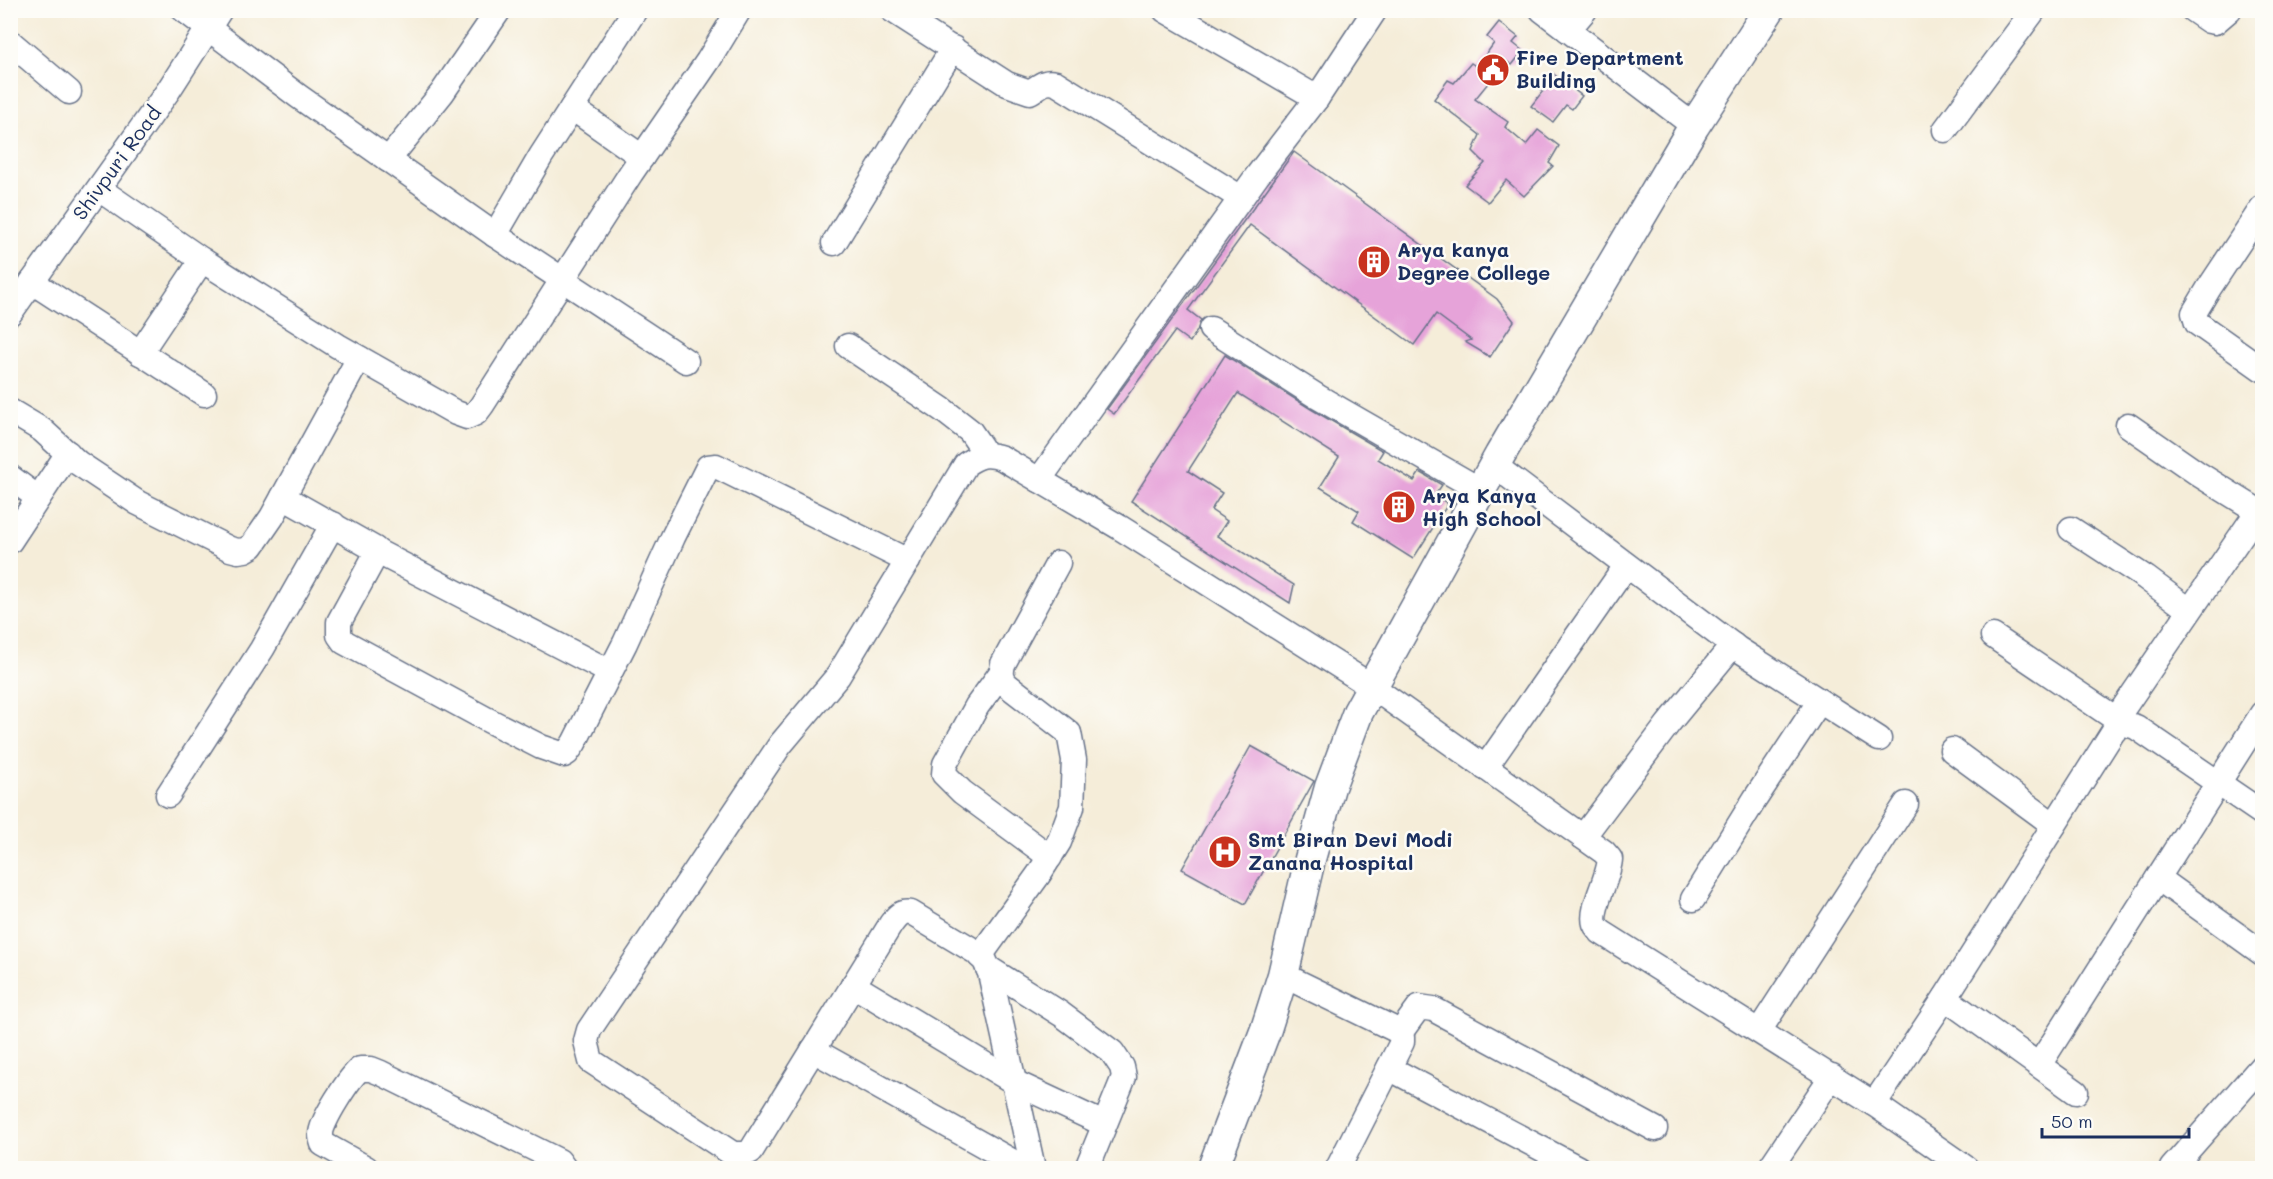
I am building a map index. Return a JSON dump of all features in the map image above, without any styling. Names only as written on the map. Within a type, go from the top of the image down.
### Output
[{"type":"main road","points":[[1213,1168],[1266,1029],[1283,975],[1310,859],[1330,787],[1358,712],[1487,477],[1694,126],[1769,10]]},
{"type":"street","points":[[184,10],[214,20],[388,160],[495,235],[686,361]]},
{"type":"street","points":[[388,160],[442,93],[499,10]]},
{"type":"street","points":[[495,235],[635,10]]},
{"type":"street","points":[[99,189],[202,260],[359,358],[467,417],[476,413],[482,405],[642,157],[708,61],[739,10]]},
{"type":"street","points":[[892,10],[1007,84],[1030,93],[1042,83],[1049,81],[1056,83],[1241,198]]},
{"type":"street","points":[[1165,10],[1317,98]]},
{"type":"street","points":[[1039,480],[1241,198],[1317,98],[1375,10]]},
{"type":"street","points":[[1542,10],[1694,126]]},
{"type":"street","points":[[1568,30],[1585,10]]},
{"type":"street","points":[[1945,130],[2034,10]]},
{"type":"street","points":[[2193,10],[2209,21],[2215,22],[2229,10]]},
{"type":"street","name":"Shivpuri Road","points":[[10,313],[168,91],[214,20]]},
{"type":"street","points":[[10,42],[69,92]]},
{"type":"street","points":[[834,243],[954,48]]},
{"type":"street","points":[[573,108],[642,157]]},
{"type":"street","points":[[2262,208],[2194,313],[2197,323],[2262,369]]},
{"type":"street","points":[[140,353],[202,260]]},
{"type":"street","points":[[32,282],[204,394]]},
{"type":"street","points":[[1210,329],[1318,396],[1487,477],[1626,566],[1733,645],[1879,739]]},
{"type":"street","points":[[849,346],[970,431],[981,447],[983,455]]},
{"type":"street","points":[[10,411],[42,430],[78,463],[138,503],[238,551],[245,550],[252,546],[272,517],[359,358]]},
{"type":"street","points":[[1874,1104],[1945,998],[2189,610],[2261,505],[2200,475],[2127,424]]},
{"type":"street","points":[[10,541],[68,453]]},
{"type":"street","points":[[757,1168],[591,1061],[586,1041],[589,1030],[780,746],[838,676],[966,464],[978,455],[1002,458],[1129,533],[1371,686],[1604,852],[1610,859],[1609,870],[1595,910],[1595,924],[1601,932],[1874,1104],[1966,1168]]},
{"type":"street","points":[[376,551],[339,622],[339,635],[344,642],[477,715],[542,747],[564,755],[574,742],[610,672],[708,467],[712,465],[908,561]]},
{"type":"street","points":[[10,477],[38,498]]},
{"type":"street","points":[[283,497],[376,551],[610,672]]},
{"type":"street","points":[[168,795],[262,649],[333,524]]},
{"type":"street","points":[[2071,529],[2146,578],[2189,610]]},
{"type":"street","points":[[1033,1168],[984,962],[1059,842],[1072,807],[1074,760],[1069,733],[1007,685],[1001,673],[1003,664],[1058,563]]},
{"type":"street","points":[[1485,768],[1626,566]]},
{"type":"street","points":[[1993,636],[2119,721],[2136,727],[2262,813]]},
{"type":"street","points":[[1583,837],[1668,724],[1733,645]]},
{"type":"street","points":[[1001,673],[977,706],[945,764],[944,774],[962,792],[1050,857]]},
{"type":"street","points":[[1693,899],[1819,702]]},
{"type":"street","points":[[2039,1065],[2262,714]]},
{"type":"street","points":[[1952,750],[2054,825]]},
{"type":"street","points":[[1759,1031],[1906,804]]},
{"type":"street","points":[[2158,878],[2262,953]]},
{"type":"street","points":[[733,1154],[745,1154],[751,1151],[896,916],[904,912],[911,913],[1061,1014],[1118,1059],[1124,1077],[1087,1168]]},
{"type":"street","points":[[1283,975],[1400,1033]]},
{"type":"street","points":[[853,985],[1014,1082],[1104,1124]]},
{"type":"street","points":[[1945,998],[2076,1092]]},
{"type":"street","points":[[1338,1168],[1402,1042],[1400,1033],[1419,1007],[1433,1009],[1655,1129]]},
{"type":"street","points":[[813,1050],[1024,1168]]},
{"type":"street","points":[[2172,1168],[2262,1066]]},
{"type":"street","points":[[1389,1068],[1578,1168]]},
{"type":"street","points":[[366,1168],[323,1144],[320,1134],[323,1124],[351,1077],[360,1069],[371,1069],[381,1073],[559,1161],[564,1168]]},
{"type":"street","points":[[1770,1168],[1832,1077]]},
{"type":"building","points":[[1499,22],[1518,37],[1513,43],[1523,51],[1512,65],[1506,61],[1475,99],[1508,122],[1505,127],[1526,145],[1538,130],[1559,146],[1549,163],[1553,166],[1524,196],[1506,180],[1488,202],[1465,185],[1485,163],[1473,151],[1480,135],[1434,99],[1448,80],[1454,83],[1471,63],[1477,67],[1494,43],[1487,37]]},
{"type":"building","points":[[1551,72],[1582,96],[1572,109],[1566,105],[1553,122],[1531,106],[1543,91],[1539,88]]},
{"type":"building","name":"Arya kanya Degree College","points":[[1294,152],[1497,299],[1514,321],[1490,357],[1465,342],[1471,340],[1436,314],[1414,345],[1250,225],[1188,310],[1201,320],[1190,342],[1175,331],[1114,414],[1107,409]]},
{"type":"building","name":"Arya Kanya High School","points":[[1225,355],[1383,451],[1378,459],[1414,481],[1420,472],[1442,485],[1435,495],[1448,504],[1413,559],[1353,521],[1359,511],[1320,487],[1339,457],[1238,393],[1188,471],[1222,493],[1211,510],[1227,521],[1217,536],[1294,585],[1290,603],[1131,501]]},
{"type":"building","points":[[1251,746],[1314,781],[1245,904],[1182,869]]},
{"type":"place","name":"Fire Department Building","points":[[1493,70]]},
{"type":"place","name":"Arya kanya Degree College","points":[[1374,262]]},
{"type":"place","name":"Arya Kanya High School","points":[[1399,507]]},
{"type":"place","name":"Smt Biran Devi Modi Zanana Hospital","points":[[1225,852]]}]
